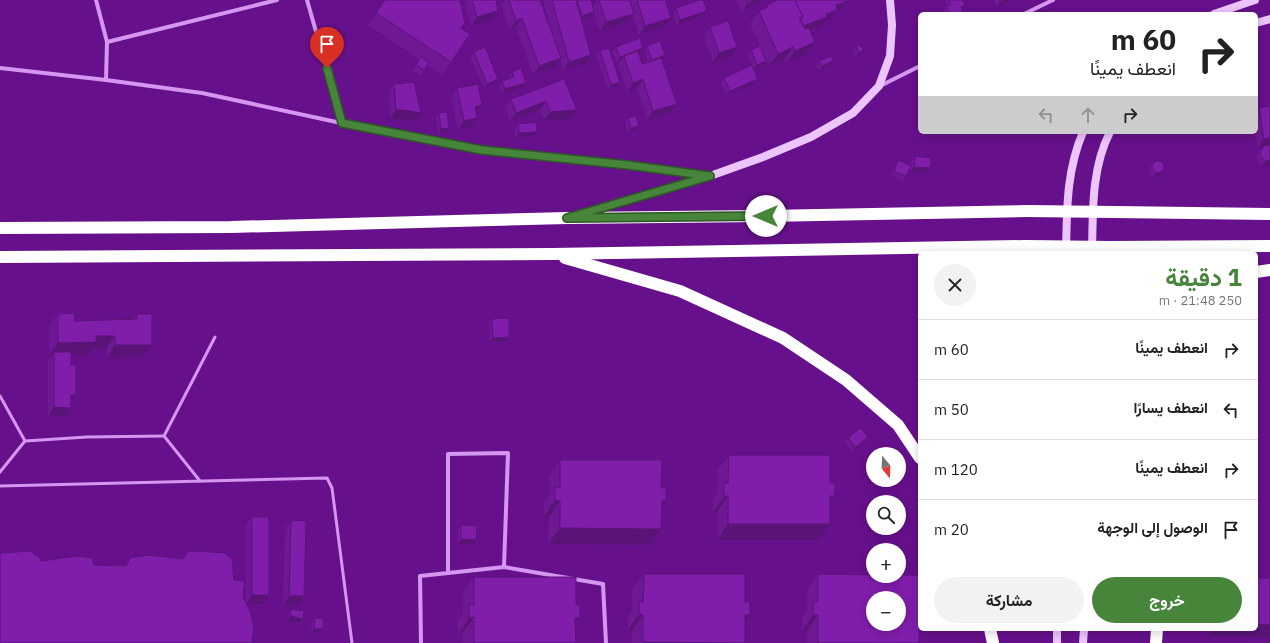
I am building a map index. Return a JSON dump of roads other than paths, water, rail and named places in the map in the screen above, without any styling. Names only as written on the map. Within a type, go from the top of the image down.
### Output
[{"type":"highway","points":[[0,228],[231,227],[567,218],[1026,211],[1270,214]]},
{"type":"highway","points":[[0,257],[552,254],[1025,246],[1270,246]]},
{"type":"highway","points":[[552,254],[680,291],[783,338],[846,380],[881,410],[898,425],[918,455]]},
{"type":"highway","points":[[1258,272],[1270,270]]},
{"type":"highway","points":[[990,631],[993,643]]},
{"type":"highway","points":[[1156,631],[1156,643]]},
{"type":"street","points":[[96,0],[107,42],[106,80]]},
{"type":"street","points":[[107,42],[277,0]]},
{"type":"street","points":[[307,0],[342,123]]},
{"type":"street","points":[[879,86],[890,56],[892,25],[890,0]]},
{"type":"street","points":[[1038,0],[1041,6]]},
{"type":"street","points":[[1028,12],[1053,0]]},
{"type":"street","points":[[1220,12],[1255,0]]},
{"type":"street","points":[[1258,22],[1270,19]]},
{"type":"street","points":[[567,218],[710,176],[763,157],[811,137],[852,113],[879,86],[918,67]]},
{"type":"street","points":[[0,68],[202,93],[342,123],[482,150],[628,165],[710,176]]},
{"type":"street","points":[[1066,251],[1067,192],[1074,160],[1082,134]]},
{"type":"street","points":[[1092,251],[1093,206],[1098,162],[1109,134]]},
{"type":"street","points":[[448,573],[448,454],[508,453],[504,567]]},
{"type":"street","points":[[421,643],[420,576],[504,567],[603,584],[606,643]]},
{"type":"street","points":[[1057,631],[1057,643]]},
{"type":"street","points":[[1083,643],[1084,631]]},
{"type":"lane","points":[[164,436],[215,338]]},
{"type":"lane","points":[[0,396],[25,441]]},
{"type":"lane","points":[[0,472],[25,441],[87,437],[164,436]]},
{"type":"lane","points":[[164,436],[200,481]]},
{"type":"lane","points":[[0,486],[327,478],[332,488],[352,643]]}]
